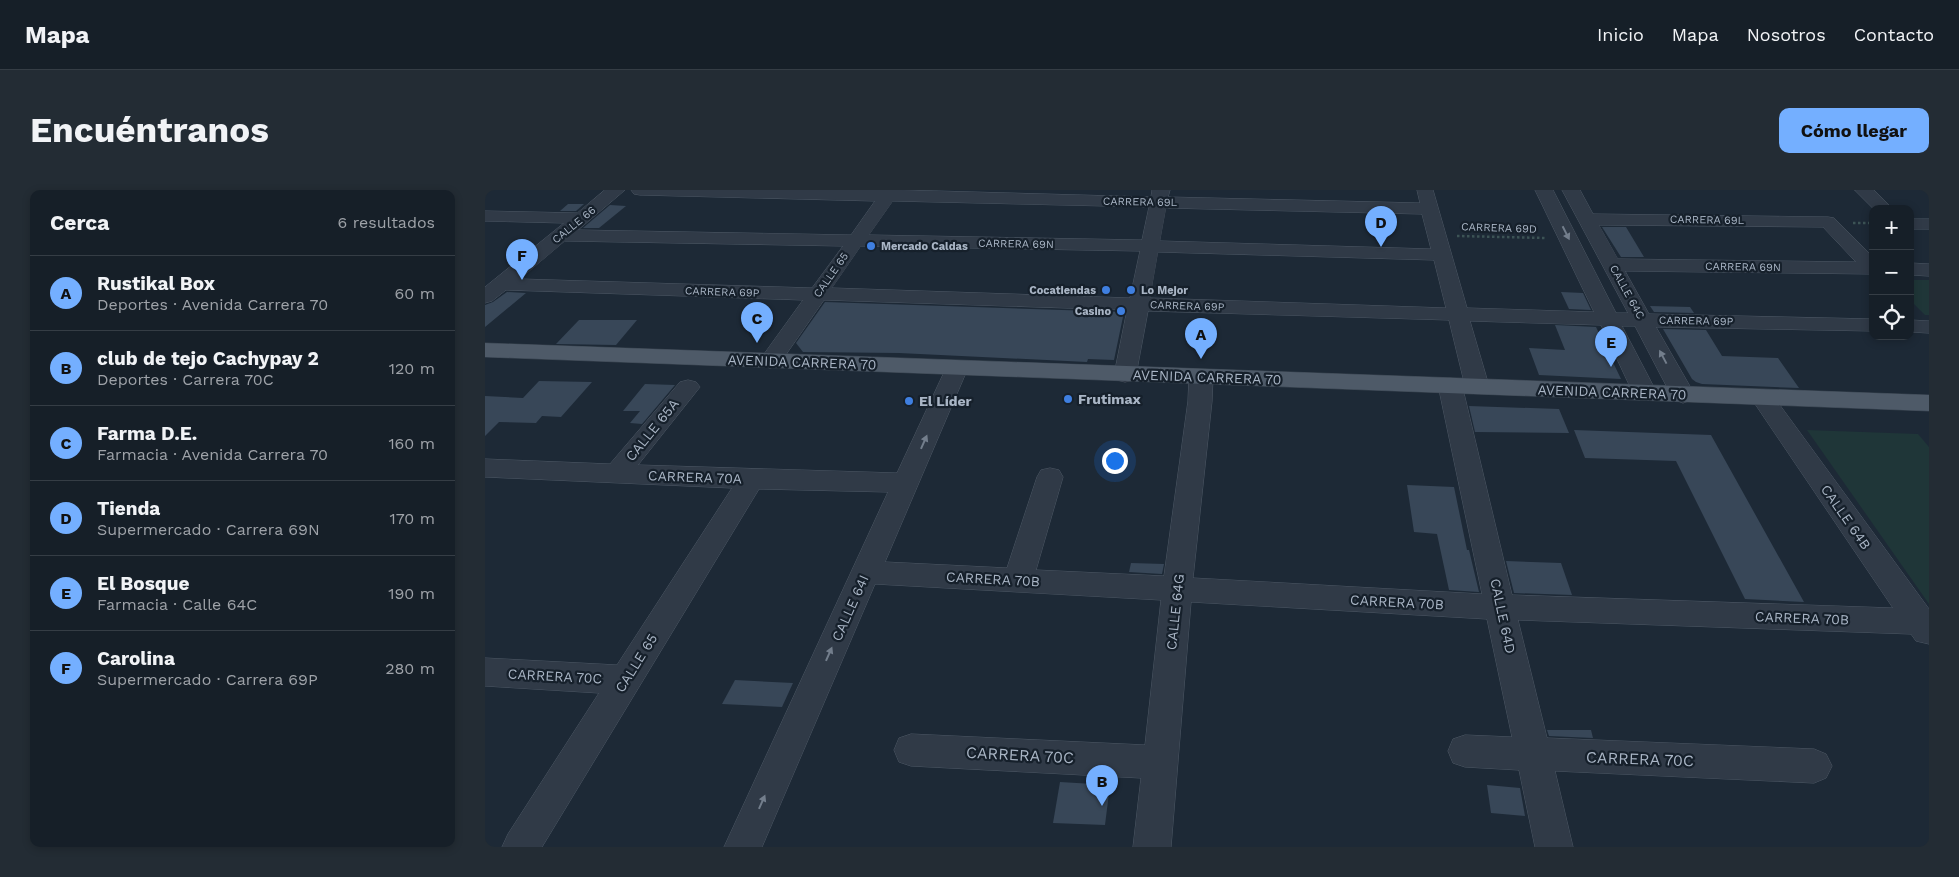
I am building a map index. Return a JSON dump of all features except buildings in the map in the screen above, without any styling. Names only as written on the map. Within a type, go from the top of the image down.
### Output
[{"type":"main road","name":"AVENIDA CARRERA 70","points":[[485,350],[1125,375],[1464,385],[1683,395],[1929,403]]},
{"type":"street","name":"CALLE 66","points":[[495,284],[561,235],[616,190]]},
{"type":"street","name":"CARRERA 69L","points":[[640,190],[1159,196],[1429,209]]},
{"type":"street","name":"CALLE 64D","points":[[1424,190],[1458,314],[1464,385],[1501,607],[1555,847]]},
{"type":"street","points":[[1544,190],[1645,393]]},
{"type":"street","name":"CALLE 64C","points":[[1571,190],[1683,395]]},
{"type":"street","points":[[1864,190],[1880,205]]},
{"type":"street","name":"CALLE 65","points":[[771,361],[890,193]]},
{"type":"street","points":[[1125,375],[1159,196]]},
{"type":"street","points":[[485,216],[581,218]]},
{"type":"street","name":"CARRERA 69L","points":[[1587,218],[1828,222],[1869,264]]},
{"type":"street","points":[[1914,224],[1929,224]]},
{"type":"street","name":"CARRERA 69N","points":[[561,235],[1149,246],[1442,255]]},
{"type":"street","name":"CARRERA 69N","points":[[1612,265],[1869,268]]},
{"type":"street","points":[[1914,269],[1929,270]]},
{"type":"street","name":"CARRERA 69P","points":[[495,284],[817,296],[1869,325]]},
{"type":"street","points":[[1914,326],[1929,327]]},
{"type":"street","name":"CALLE 64I","points":[[743,847],[957,368]]},
{"type":"street","name":"CALLE 64G","points":[[1152,847],[1177,590],[1200,401],[1201,377]]},
{"type":"street","name":"CALLE 65A","points":[[617,474],[688,387]]},
{"type":"street","name":"CALLE 64B","points":[[1763,398],[1926,626]]},
{"type":"street","name":"CARRERA 70A","points":[[485,468],[905,483]]},
{"type":"street","points":[[1018,581],[1050,477]]},
{"type":"street","name":"CALLE 65","points":[[521,847],[751,479]]},
{"type":"street","name":"CARRERA 70B","points":[[866,572],[1501,607],[1926,626]]},
{"type":"street","name":"CARRERA 70C","points":[[485,672],[625,680]]},
{"type":"street","name":"CARRERA 70C","points":[[911,750],[1160,762]]},
{"type":"street","name":"CARRERA 70C","points":[[1465,751],[1814,766]]},
{"type":"path","name":"CARRERA 69D","points":[[1436,235],[1552,238]]},
{"type":"green space","points":[[1914,280],[1929,280],[1929,315],[1925,315],[1914,304]]},
{"type":"green space","points":[[1807,430],[1918,434],[1929,447],[1929,604]]},
{"type":"place","name":"Mercado Caldas","points":[[871,246]]},
{"type":"place","name":"Tienda","points":[[1381,247]]},
{"type":"place","name":"Carolina","points":[[522,280]]},
{"type":"place","name":"Cocatiendas","points":[[1106,290]]},
{"type":"place","name":"Lo Mejor","points":[[1131,290]]},
{"type":"place","name":"Casino","points":[[1121,311]]},
{"type":"place","name":"Farma D.E.","points":[[757,343]]},
{"type":"place","name":"Rustikal Box","points":[[1201,359]]},
{"type":"place","name":"El Bosque","points":[[1611,367]]},
{"type":"place","name":"Frutimax","points":[[1068,399]]},
{"type":"place","name":"El Líder","points":[[909,401]]},
{"type":"place","name":"club de tejo Cachypay 2","points":[[1102,806]]}]
